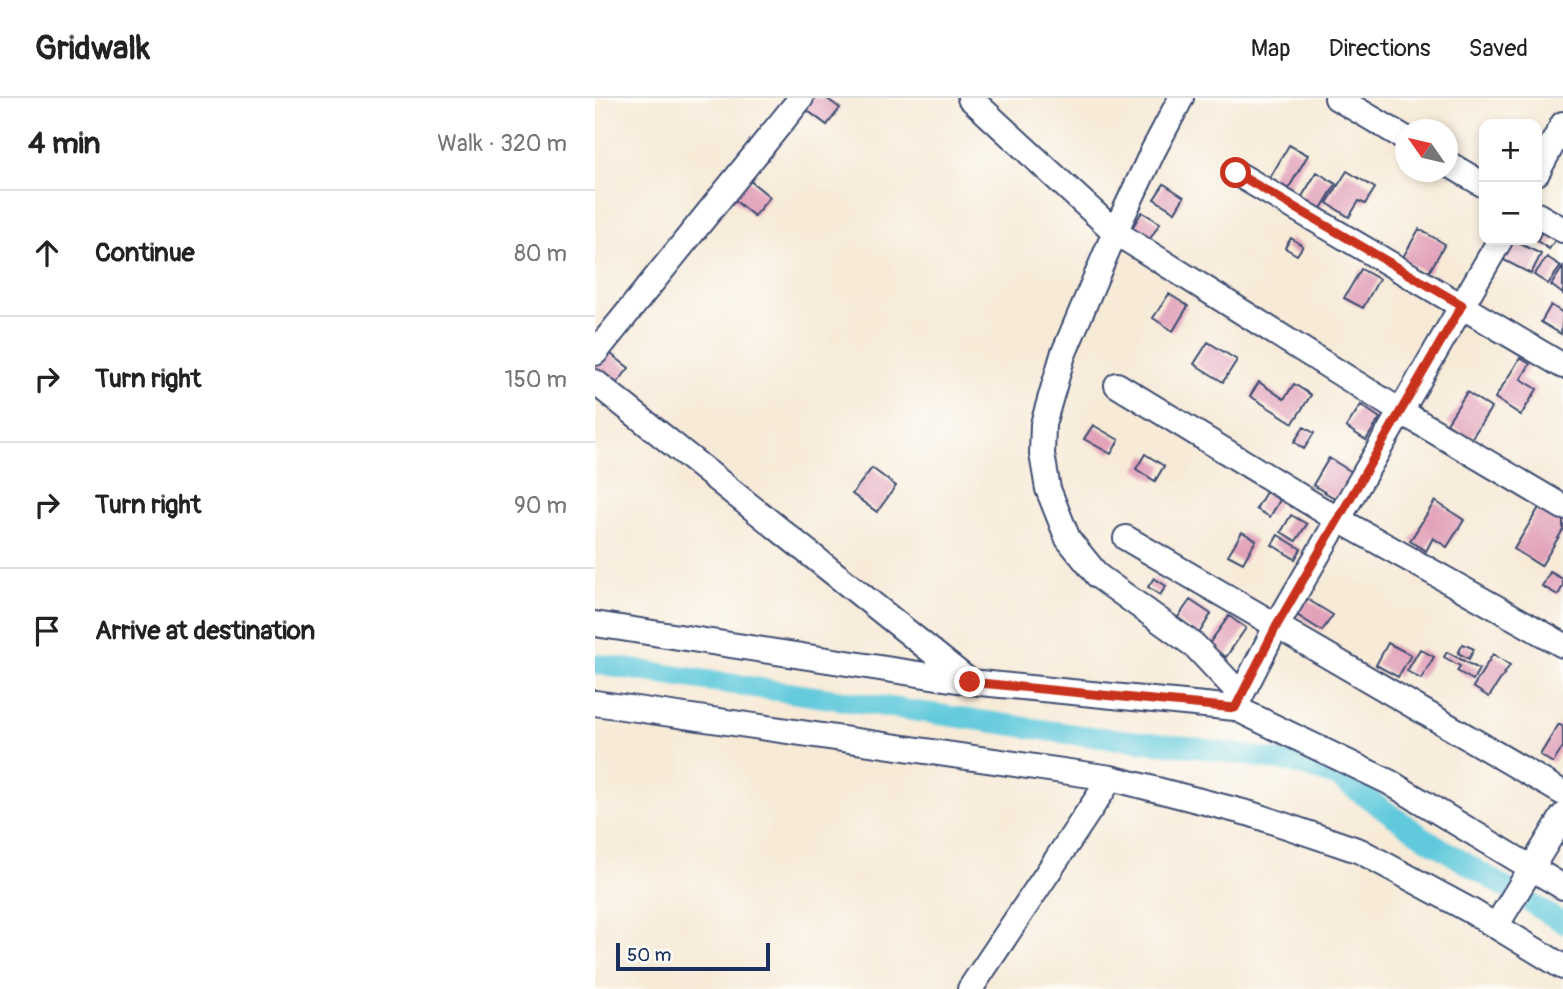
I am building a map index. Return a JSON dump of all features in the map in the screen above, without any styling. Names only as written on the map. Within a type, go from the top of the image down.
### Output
[{"type":"street","points":[[595,353],[801,98]]},
{"type":"street","points":[[970,98],[1115,232],[1400,411],[1563,507]]},
{"type":"street","points":[[1181,98],[1115,232],[1063,355],[1043,424],[1042,454],[1048,489],[1068,538],[1098,576],[1195,646],[1238,702]]},
{"type":"street","points":[[1337,98],[1395,132]]},
{"type":"street","points":[[1542,164],[1563,124]]},
{"type":"street","points":[[1458,170],[1479,182]]},
{"type":"street","points":[[1236,173],[1563,366]]},
{"type":"street","points":[[1542,218],[1563,229]]},
{"type":"street","points":[[1238,702],[1277,625],[1337,518],[1497,245]]},
{"type":"street","points":[[595,383],[970,682]]},
{"type":"street","points":[[1117,385],[1337,518],[1563,645]]},
{"type":"street","points":[[1126,538],[1563,793]]},
{"type":"street","points":[[595,624],[970,682],[1238,702],[1389,782],[1526,877],[1563,887]]},
{"type":"street","points":[[595,703],[1111,778],[1251,814],[1360,851],[1502,917],[1563,967]]},
{"type":"street","points":[[970,989],[1111,778]]},
{"type":"street","points":[[1502,917],[1563,816]]},
{"type":"building","points":[[812,98],[826,98],[840,108],[827,125],[804,108]]},
{"type":"building","points":[[1289,145],[1308,155],[1288,189],[1270,178]]},
{"type":"building","points":[[1347,171],[1375,188],[1365,204],[1359,201],[1349,217],[1327,203]]},
{"type":"building","points":[[1317,172],[1336,184],[1320,210],[1301,198]]},
{"type":"building","points":[[748,179],[770,197],[754,216],[732,198]]},
{"type":"building","points":[[1164,184],[1184,197],[1175,212],[1154,199]]},
{"type":"building","points":[[1142,212],[1160,223],[1145,247],[1127,236]]},
{"type":"building","points":[[1544,227],[1558,236],[1549,249],[1542,244]]},
{"type":"building","points":[[1419,229],[1445,244],[1428,274],[1402,259]]},
{"type":"building","points":[[1291,238],[1303,246],[1297,255],[1285,248]]},
{"type":"building","points":[[1509,245],[1522,245],[1541,254],[1531,274],[1502,259]]},
{"type":"building","points":[[1547,257],[1561,266],[1548,284],[1534,275]]},
{"type":"building","points":[[1563,267],[1563,294],[1551,285]]},
{"type":"building","points":[[1361,269],[1379,279],[1363,308],[1344,298]]},
{"type":"building","points":[[1169,294],[1188,306],[1173,331],[1153,318]]},
{"type":"building","points":[[1551,305],[1563,313],[1561,334],[1541,322]]},
{"type":"building","points":[[1208,342],[1237,360],[1223,382],[1194,364]]},
{"type":"building","points":[[607,351],[629,368],[614,387],[595,372],[595,366]]},
{"type":"building","points":[[1520,358],[1530,364],[1521,379],[1537,389],[1521,415],[1495,398]]},
{"type":"building","points":[[1259,382],[1284,399],[1294,384],[1311,395],[1293,423],[1250,396]]},
{"type":"building","points":[[1467,392],[1491,408],[1471,439],[1447,423]]},
{"type":"building","points":[[1361,405],[1380,418],[1366,440],[1346,427]]},
{"type":"building","points":[[1093,425],[1119,440],[1111,454],[1084,439]]},
{"type":"building","points":[[1304,427],[1314,433],[1304,449],[1294,442]]},
{"type":"building","points":[[1145,454],[1164,466],[1155,481],[1136,469]]},
{"type":"building","points":[[1329,458],[1352,472],[1336,499],[1313,485]]},
{"type":"building","points":[[872,468],[896,486],[877,512],[852,494]]},
{"type":"building","points":[[1266,492],[1280,500],[1270,517],[1256,509]]},
{"type":"building","points":[[1435,501],[1464,520],[1447,547],[1433,538],[1426,551],[1410,541]]},
{"type":"building","points":[[1540,506],[1563,520],[1563,530],[1541,566],[1514,549]]},
{"type":"building","points":[[1291,515],[1307,524],[1296,541],[1281,532]]},
{"type":"building","points":[[1242,532],[1256,540],[1243,563],[1228,555]]},
{"type":"building","points":[[1278,535],[1301,549],[1295,559],[1272,545]]},
{"type":"building","points":[[1550,572],[1563,579],[1558,595],[1542,586]]},
{"type":"building","points":[[1154,578],[1166,586],[1160,595],[1148,587]]},
{"type":"building","points":[[1307,599],[1333,615],[1322,631],[1297,615]]},
{"type":"building","points":[[1190,600],[1211,614],[1198,635],[1176,620]]},
{"type":"building","points":[[1229,616],[1246,628],[1226,657],[1208,645]]},
{"type":"building","points":[[1388,643],[1411,655],[1398,677],[1376,665]]},
{"type":"building","points":[[1463,644],[1474,649],[1469,659],[1458,653]]},
{"type":"building","points":[[1420,649],[1434,657],[1421,679],[1407,671]]},
{"type":"building","points":[[1447,652],[1479,669],[1473,680],[1457,671],[1460,666],[1444,657]]},
{"type":"building","points":[[1493,654],[1510,665],[1489,697],[1473,687]]},
{"type":"building","points":[[1559,724],[1563,727],[1563,747],[1553,763],[1540,755]]},
{"type":"waterway","points":[[595,664],[1078,735],[1192,747],[1294,763],[1337,777],[1425,838],[1563,923]]},
{"type":"route","points":[[970,682],[1235,708],[1277,625],[1337,518],[1462,305],[1236,173]]}]
